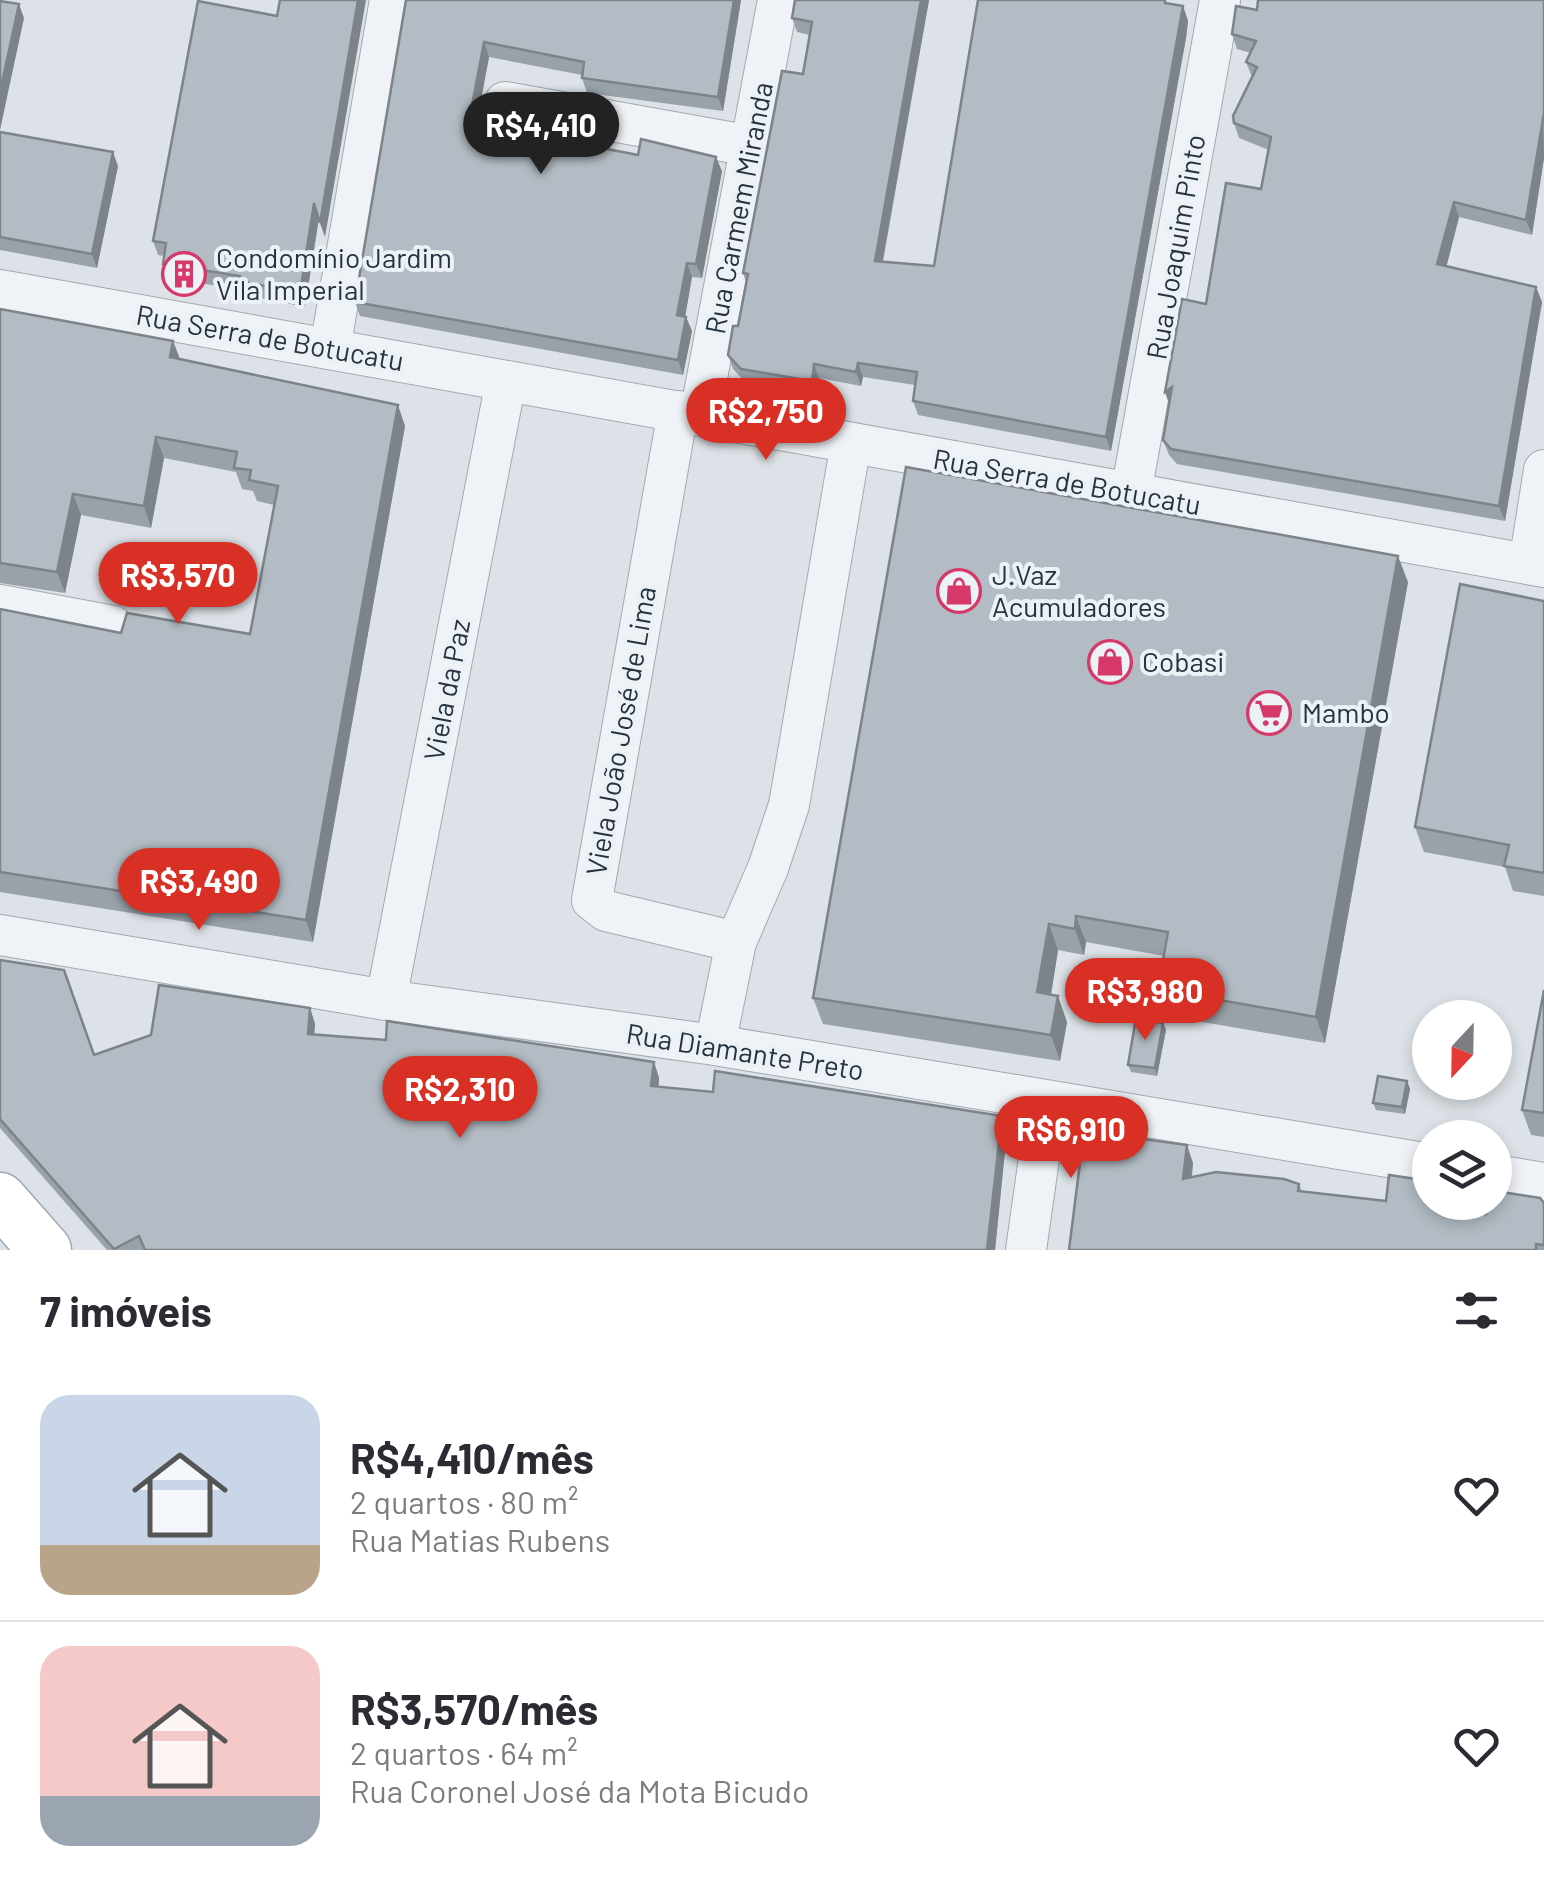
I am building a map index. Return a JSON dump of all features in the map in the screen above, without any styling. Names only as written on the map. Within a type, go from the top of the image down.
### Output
[{"type":"main road","points":[[3,1207],[45,1250]]},
{"type":"street","points":[[330,349],[390,0]]},
{"type":"street","name":"Rua Carmem Miranda","points":[[689,413],[751,146],[778,0]]},
{"type":"street","name":"Rua Joaquim Pinto","points":[[1131,493],[1220,0]]},
{"type":"street","points":[[505,102],[751,146]]},
{"type":"street","name":"Rua Serra de Botucatu","points":[[0,290],[1536,566]]},
{"type":"street","name":"Viela da Paz","points":[[386,1000],[506,380]]},
{"type":"street","name":"Viela João José de Lima","points":[[689,413],[592,900],[606,911],[736,942]]},
{"type":"street","points":[[715,1045],[736,942],[768,868],[789,805],[852,443]]},
{"type":"street","points":[[1536,566],[1544,470]]},
{"type":"street","points":[[0,605],[113,626]]},
{"type":"street","name":"Rua Diamante Preto","points":[[0,935],[386,1000],[715,1045],[1412,1161]]},
{"type":"street","points":[[1026,1250],[1047,1102]]},
{"type":"street","points":[[1512,1178],[1544,1183]]},
{"type":"building","points":[[280,0],[358,0],[320,223],[314,203],[300,293],[240,281],[240,276],[163,264],[166,243],[153,241],[198,1],[277,16]]},
{"type":"building","points":[[406,0],[734,0],[718,97],[582,78],[584,62],[484,42],[469,121],[548,133],[573,132],[571,142],[638,155],[641,139],[716,157],[696,264],[687,263],[677,315],[686,317],[678,360],[355,302]]},
{"type":"building","points":[[795,0],[921,0],[875,261],[934,266],[978,0],[1165,0],[1183,6],[1106,437],[913,401],[917,372],[858,363],[856,372],[814,364],[812,381],[741,369],[728,355],[748,274],[743,273],[782,71],[803,74],[812,22],[792,18]]},
{"type":"building","points":[[1258,0],[1544,0],[1544,113],[1526,220],[1454,202],[1437,264],[1536,287],[1499,506],[1171,449],[1163,440],[1172,387],[1165,392],[1182,299],[1206,304],[1226,183],[1261,189],[1271,137],[1234,123],[1233,116],[1257,67],[1246,62],[1256,41],[1232,34],[1236,6],[1257,10]]},
{"type":"building","points":[[0,1],[19,4],[0,92]]},
{"type":"building","points":[[0,132],[113,152],[92,254],[0,237]]},
{"type":"building","points":[[0,309],[173,341],[170,357],[398,405],[306,920],[0,872],[0,609],[121,633],[127,613],[250,634],[278,486],[249,480],[251,470],[234,468],[237,452],[156,437],[144,506],[73,494],[57,572],[0,563]]},
{"type":"building","points":[[906,467],[1398,556],[1316,1017],[1158,989],[1168,932],[1076,916],[1075,929],[1049,924],[1037,992],[1058,996],[1051,1035],[813,998]]},
{"type":"building","points":[[1460,584],[1544,601],[1544,873],[1504,866],[1509,845],[1415,827]]},
{"type":"building","points":[[0,960],[64,970],[94,1055],[151,1035],[159,985],[310,1008],[308,1034],[386,1040],[387,1021],[654,1062],[651,1086],[713,1092],[715,1071],[1002,1116],[987,1250],[145,1250],[139,1236],[114,1249],[0,1119]]},
{"type":"building","points":[[1544,990],[1544,1113],[1522,1110]]},
{"type":"building","points":[[1136,1018],[1163,1023],[1155,1068],[1128,1065]]},
{"type":"building","points":[[1378,1076],[1407,1081],[1402,1107],[1373,1103]]},
{"type":"building","points":[[1084,1131],[1187,1145],[1183,1179],[1216,1172],[1284,1179],[1299,1184],[1298,1191],[1386,1201],[1389,1175],[1412,1178],[1412,1220],[1512,1220],[1512,1194],[1540,1198],[1544,1203],[1544,1245],[1536,1244],[1536,1250],[1069,1250]]},
{"type":"place","name":"Condomínio Jardim Vila Imperial","points":[[184,274]]},
{"type":"place","name":"J.Vaz Acumuladores","points":[[959,591]]},
{"type":"place","name":"Cobasi","points":[[1110,662]]},
{"type":"place","name":"Mambo","points":[[1269,713]]}]
